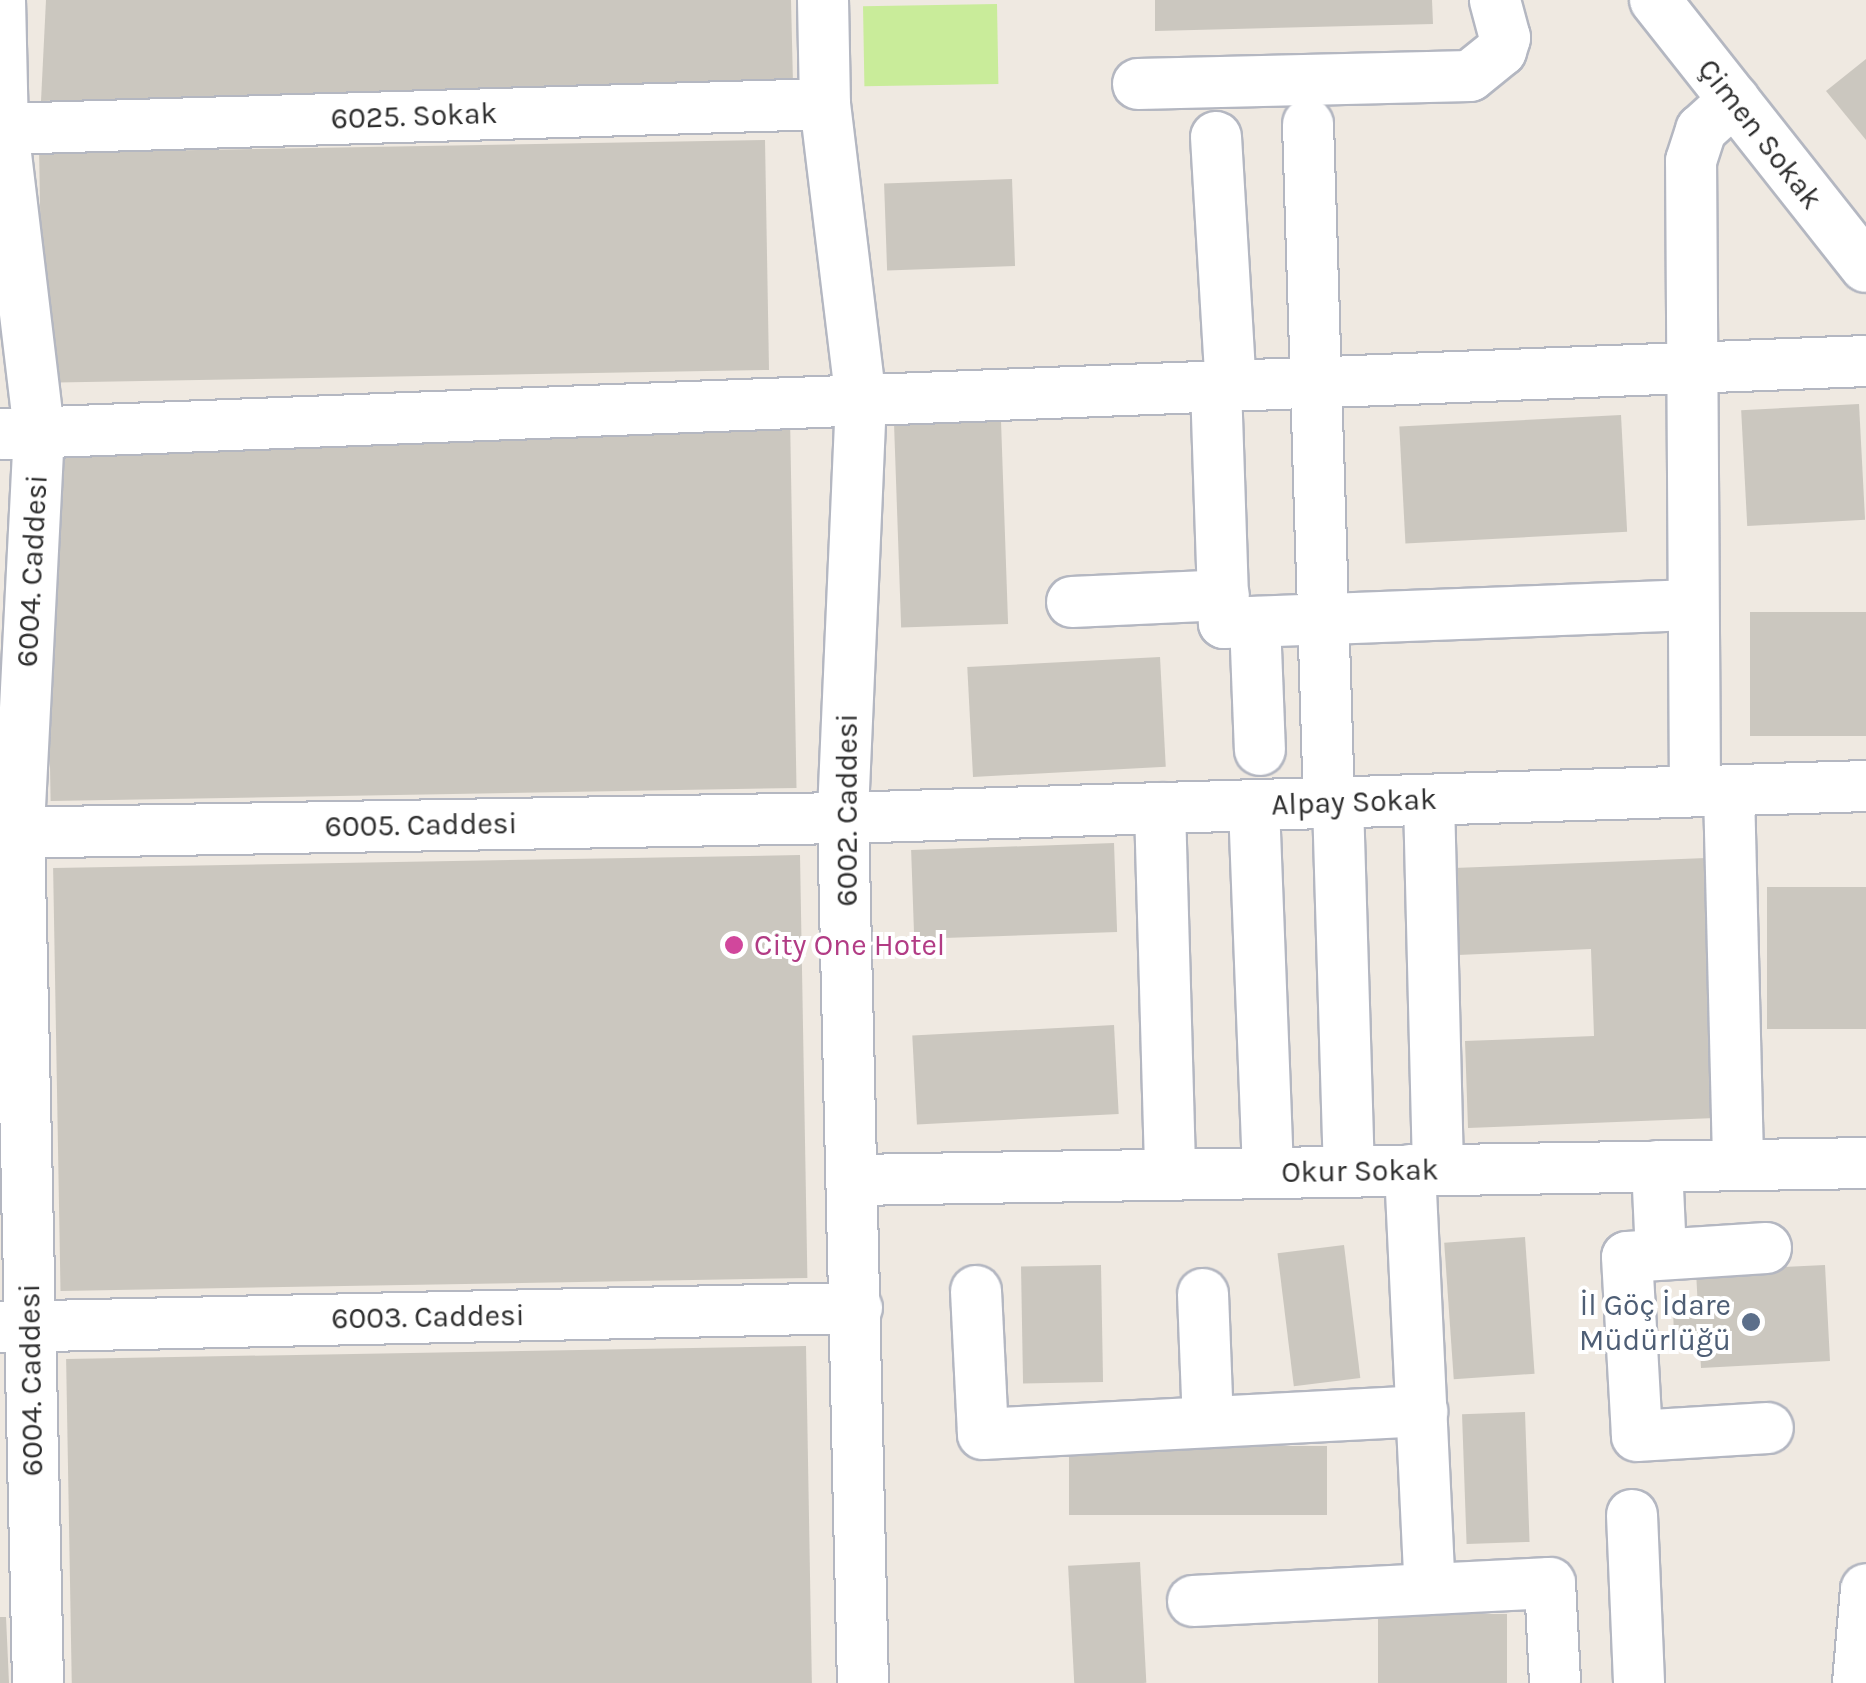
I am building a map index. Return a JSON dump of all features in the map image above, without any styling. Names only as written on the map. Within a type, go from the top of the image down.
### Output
[{"type":"street","name":"6004. Caddesi","points":[[0,0],[20,433],[10,832],[18,1601],[38,1683]]},
{"type":"street","name":"6002. Caddesi","points":[[823,0],[825,104],[860,400],[842,818],[854,1180],[863,1683]]},
{"type":"street","points":[[1138,84],[1470,76],[1501,50],[1505,38],[1496,0]]},
{"type":"street","name":"Çimen Sokak","points":[[1655,0],[1866,268]]},
{"type":"street","points":[[1734,100],[1701,130],[1691,161],[1688,368],[1692,605],[1712,791],[1738,1165]]},
{"type":"street","name":"6025. Sokak","points":[[3,129],[825,104]]},
{"type":"street","points":[[1308,124],[1322,619],[1349,1171]]},
{"type":"street","points":[[1216,137],[1223,386],[1240,608],[1260,750]]},
{"type":"street","points":[[20,433],[1866,360]]},
{"type":"street","points":[[1072,602],[1240,608],[1322,619],[1692,605]]},
{"type":"street","name":"Alpay Sokak","points":[[842,818],[1866,786]]},
{"type":"street","points":[[1429,800],[1422,1411],[1430,1590]]},
{"type":"street","points":[[1254,806],[1268,1173]]},
{"type":"street","points":[[1160,808],[1170,1174]]},
{"type":"street","name":"6005. Caddesi","points":[[10,832],[842,818]]},
{"type":"street","name":"Okur Sokak","points":[[854,1180],[1866,1163]]},
{"type":"street","points":[[1657,1166],[1660,1254]]},
{"type":"street","points":[[1766,1248],[1626,1257],[1637,1436],[1768,1428]]},
{"type":"street","points":[[976,1291],[983,1434],[1422,1411]]},
{"type":"street","points":[[1203,1294],[1208,1422]]},
{"type":"street","name":"6003. Caddesi","points":[[15,1326],[857,1308]]},
{"type":"street","points":[[1632,1515],[1639,1683]]},
{"type":"street","points":[[1194,1601],[1550,1583],[1555,1683]]},
{"type":"street","points":[[1858,1683],[1866,1589]]},
{"type":"green space","points":[[997,4],[998,84],[864,86],[863,6]]},
{"type":"building","points":[[46,0],[791,0],[793,84],[41,101]]},
{"type":"building","points":[[1155,0],[1432,0],[1433,24],[1155,31]]},
{"type":"building","points":[[1866,59],[1866,140],[1826,91]]},
{"type":"building","points":[[765,140],[769,370],[43,383],[39,153]]},
{"type":"building","points":[[1012,179],[1015,266],[887,270],[884,183]]},
{"type":"building","points":[[1859,404],[1865,520],[1747,526],[1741,410]]},
{"type":"building","points":[[1621,415],[1627,532],[1405,543],[1399,427]]},
{"type":"building","points":[[790,416],[796,788],[51,801],[44,429]]},
{"type":"building","points":[[1001,421],[1008,624],[901,628],[894,425]]},
{"type":"building","points":[[1750,612],[1866,612],[1866,736],[1750,736]]},
{"type":"building","points":[[1160,657],[1166,767],[973,777],[967,667]]},
{"type":"building","points":[[1114,843],[1117,932],[914,939],[911,850]]},
{"type":"building","points":[[800,855],[807,1278],[60,1291],[53,868]]},
{"type":"building","points":[[1706,858],[1715,1118],[1468,1128],[1465,1041],[1594,1036],[1591,949],[1458,955],[1454,868]]},
{"type":"building","points":[[1767,887],[1866,887],[1866,1029],[1767,1029]]},
{"type":"building","points":[[1114,1025],[1119,1114],[917,1124],[912,1036]]},
{"type":"building","points":[[1525,1237],[1535,1374],[1454,1379],[1444,1243]]},
{"type":"building","points":[[1344,1245],[1360,1378],[1294,1386],[1277,1253]]},
{"type":"building","points":[[1101,1265],[1103,1382],[1023,1383],[1021,1266]]},
{"type":"building","name":"İl Göç İdare Müdürlüğü","points":[[1825,1265],[1830,1361],[1701,1368],[1699,1333],[1674,1335],[1673,1310],[1698,1309],[1696,1271]]},
{"type":"building","points":[[806,1346],[812,1683],[72,1683],[66,1359]]},
{"type":"building","points":[[1525,1412],[1530,1542],[1467,1544],[1462,1414]]},
{"type":"building","points":[[1069,1446],[1327,1446],[1327,1515],[1069,1515]]},
{"type":"building","points":[[1140,1562],[1146,1683],[1074,1683],[1068,1566]]},
{"type":"building","points":[[1378,1614],[1507,1614],[1507,1683],[1378,1683]]},
{"type":"building","points":[[0,1617],[6,1617],[9,1683],[0,1683]]},
{"type":"place","name":"City One Hotel","points":[[734,945]]},
{"type":"place","name":"İl Göç İdare Müdürlüğü","points":[[1751,1322]]}]
